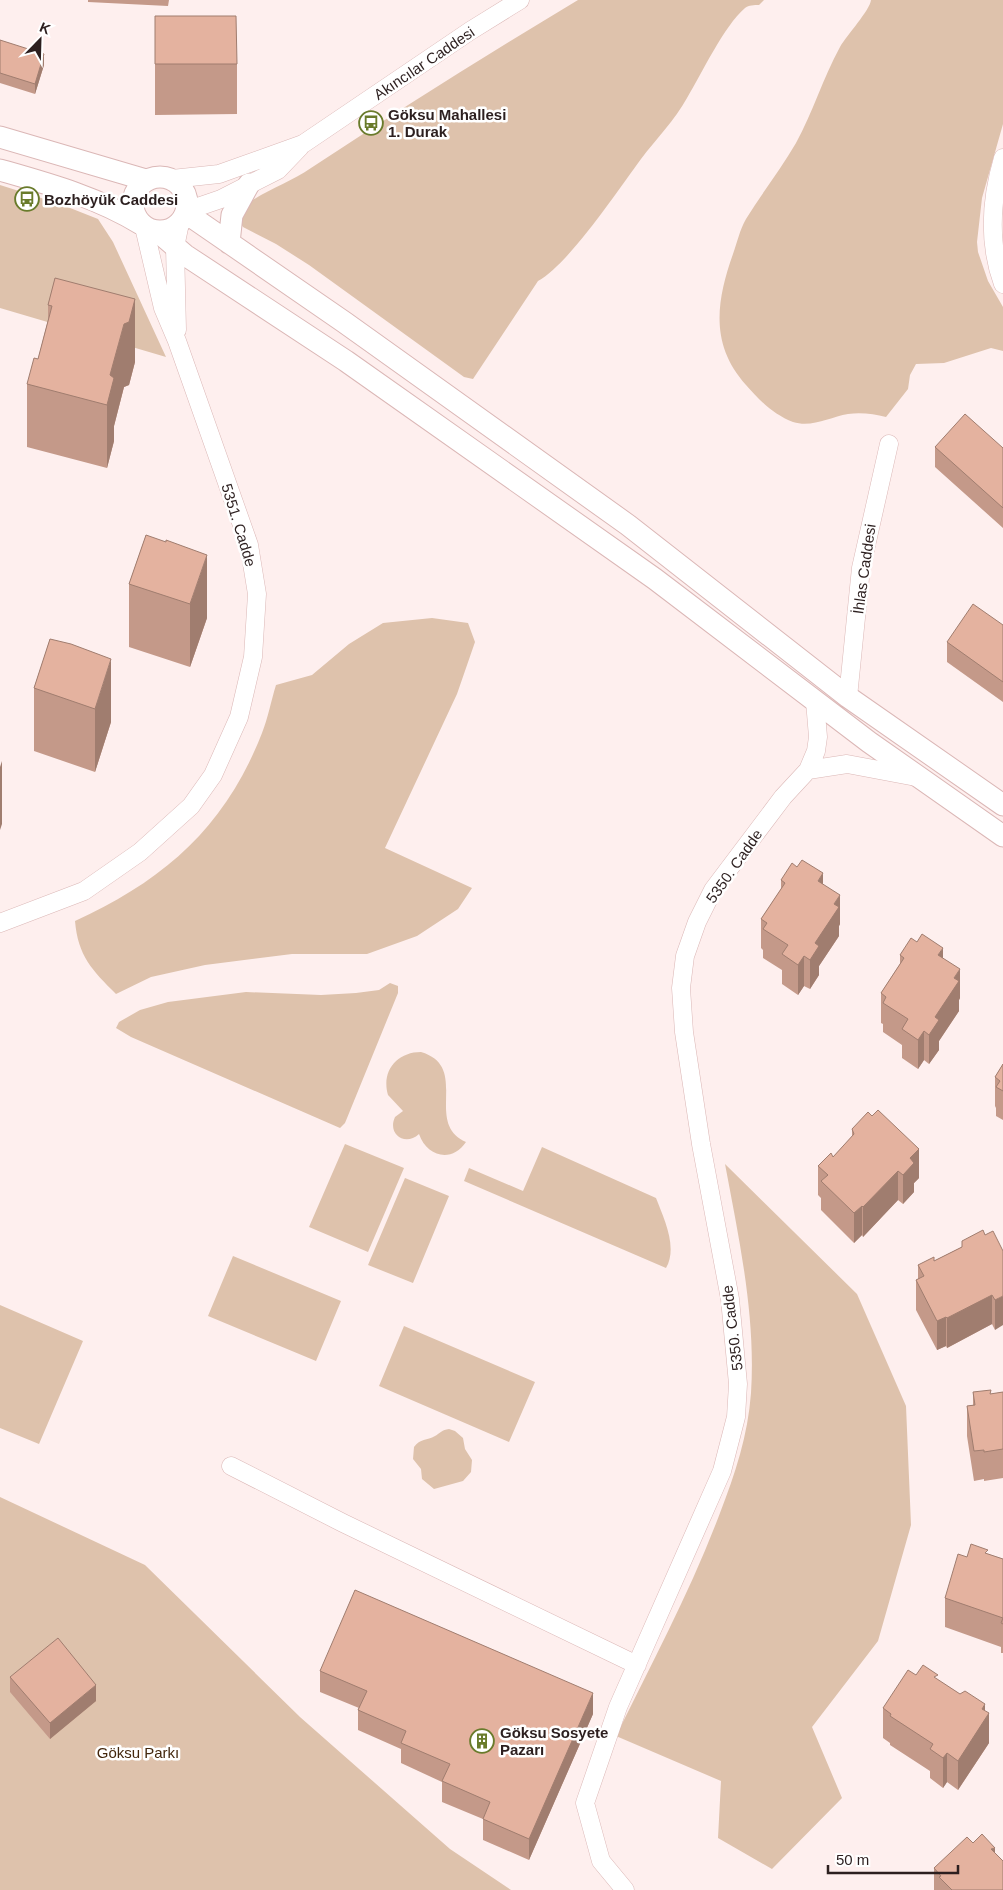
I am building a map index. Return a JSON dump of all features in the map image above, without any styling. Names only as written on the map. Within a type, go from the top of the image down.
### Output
[{"type":"main road","points":[[0,137],[146,180]]},
{"type":"main road","points":[[0,170],[52,184],[101,202],[147,227],[165,231],[184,216],[185,192],[172,179],[159,176],[146,180],[135,192],[132,201],[136,217],[147,227],[509,475],[655,579],[919,778],[1003,836]]},
{"type":"main road","points":[[229,243],[232,215],[249,184]]},
{"type":"main road","points":[[184,216],[229,243],[628,525],[848,697],[1003,805]]},
{"type":"street","name":"Akıncılar Caddesi","points":[[184,216],[278,170],[303,144],[470,30],[520,0]]},
{"type":"street","name":"Akıncılar Caddesi","points":[[172,179],[219,174],[303,144]]},
{"type":"street","points":[[1003,158],[994,196],[993,235],[996,267],[1003,284]]},
{"type":"street","name":"5351. Cadde","points":[[177,341],[175,247],[184,216]]},
{"type":"street","name":"5351. Cadde","points":[[0,923],[84,891],[140,852],[191,806],[212,775],[239,717],[253,656],[257,594],[249,546],[177,341],[162,308],[147,227]]},
{"type":"street","points":[[175,281],[178,273],[186,266],[205,268]]},
{"type":"street","name":"İhlas Caddesi","points":[[848,697],[861,568],[889,444]]},
{"type":"street","name":"5350. Cadde","points":[[625,1890],[601,1861],[586,1803],[618,1707],[722,1471],[736,1417],[738,1384],[730,1299],[701,1144],[684,1032],[681,988],[685,956],[697,922],[713,890],[783,797],[808,770],[816,751],[818,737],[810,697]]},
{"type":"street","points":[[808,770],[847,764],[919,778]]},
{"type":"street","points":[[231,1466],[343,1523],[637,1665]]},
{"type":"green space","points":[[578,0],[764,0],[759,5],[745,8],[729,26],[677,114],[578,243],[564,259],[538,281],[473,379],[464,377],[309,265],[276,244],[243,227],[240,222],[242,207],[303,173],[444,82]]},
{"type":"green space","points":[[871,0],[1003,0],[1003,124],[982,198],[977,242],[978,252],[988,281],[1003,307],[1003,351],[991,348],[944,363],[916,364],[910,375],[908,389],[886,417],[853,413],[814,423],[800,424],[786,419],[767,406],[751,391],[734,370],[726,354],[722,339],[720,306],[727,272],[744,223],[796,143],[840,47],[867,10]]},
{"type":"green space","points":[[0,185],[60,204],[98,219],[113,242],[166,357],[0,308]]},
{"type":"green space","points":[[432,618],[468,623],[475,642],[457,694],[385,848],[472,888],[458,909],[417,936],[367,954],[292,954],[205,965],[151,977],[116,994],[93,970],[88,962],[79,944],[75,921],[107,905],[164,868],[211,823],[230,796],[247,766],[264,727],[276,685],[312,675],[349,644],[383,623]]},
{"type":"green space","points":[[390,983],[398,986],[398,993],[345,1123],[340,1128],[131,1037],[116,1028],[119,1022],[140,1010],[168,1002],[246,992],[321,995],[356,993],[379,990]]},
{"type":"green space","points":[[421,1052],[436,1059],[443,1070],[446,1082],[448,1122],[454,1133],[466,1142],[454,1153],[447,1155],[434,1152],[423,1142],[419,1134],[414,1138],[403,1139],[393,1129],[395,1117],[403,1111],[388,1095],[386,1086],[389,1071],[398,1059],[405,1055]]},
{"type":"green space","points":[[345,1144],[404,1168],[368,1252],[309,1227]]},
{"type":"green space","points":[[542,1147],[656,1198],[666,1224],[670,1242],[671,1251],[666,1268],[464,1181],[469,1168],[523,1191]]},
{"type":"green space","points":[[725,1164],[857,1294],[906,1406],[911,1525],[878,1641],[812,1727],[842,1798],[772,1869],[718,1838],[721,1781],[616,1736],[671,1626],[709,1542],[736,1469],[747,1424],[752,1364],[749,1306],[741,1249]]},
{"type":"green space","points":[[405,1178],[449,1196],[413,1283],[368,1265]]},
{"type":"green space","points":[[233,1256],[341,1301],[316,1361],[208,1316]]},
{"type":"green space","points":[[0,1305],[83,1341],[39,1444],[0,1428]]},
{"type":"green space","points":[[404,1326],[535,1382],[509,1442],[379,1386]]},
{"type":"green space","points":[[449,1429],[455,1431],[463,1438],[465,1449],[472,1460],[471,1472],[463,1481],[434,1489],[422,1479],[421,1469],[413,1459],[414,1447],[421,1441],[432,1438]]},
{"type":"green space","name":"Göksu Parkı","points":[[0,1497],[145,1565],[300,1717],[450,1849],[511,1890],[0,1890]]},
{"type":"building","points":[[155,16],[236,16],[237,64],[155,64]]},
{"type":"building","points":[[0,40],[44,54],[35,84],[0,73]]},
{"type":"building","points":[[55,278],[135,299],[129,322],[124,324],[110,375],[114,378],[107,405],[27,384],[34,358],[38,359],[52,306],[48,305]]},
{"type":"building","points":[[965,414],[1003,448],[1003,508],[935,447]]},
{"type":"building","points":[[146,535],[207,555],[190,604],[129,584]]},
{"type":"building","points":[[973,604],[1003,625],[1003,682],[947,642]]},
{"type":"building","points":[[50,639],[71,644],[111,659],[95,709],[34,688]]},
{"type":"building","points":[[802,860],[823,873],[818,881],[840,895],[834,904],[839,907],[815,943],[819,946],[810,960],[804,956],[798,965],[782,954],[788,945],[763,929],[767,923],[761,919],[785,883],[781,880],[792,863],[797,867]]},
{"type":"building","points":[[922,934],[943,948],[938,955],[960,969],[954,978],[959,981],[935,1017],[939,1020],[929,1035],[924,1031],[918,1040],[902,1029],[908,1019],[883,1003],[886,997],[881,993],[904,958],[900,955],[911,938],[917,942]]},
{"type":"building","points":[[1003,1064],[1003,1091],[996,1087],[1000,1081],[995,1077]]},
{"type":"building","points":[[878,1110],[919,1149],[910,1158],[914,1163],[903,1175],[898,1171],[863,1207],[854,1213],[821,1181],[828,1175],[818,1166],[831,1153],[833,1157],[854,1134],[852,1129],[868,1112],[872,1116]]},
{"type":"building","points":[[983,1230],[985,1235],[993,1231],[1003,1251],[1003,1296],[995,1300],[992,1295],[947,1318],[937,1321],[916,1280],[924,1276],[918,1265],[934,1257],[934,1261],[962,1247],[962,1241]]},
{"type":"building","points":[[991,1390],[990,1394],[1003,1392],[1003,1449],[984,1452],[984,1450],[974,1451],[967,1406],[975,1405],[973,1392]]},
{"type":"building","points":[[971,1544],[988,1550],[985,1553],[1003,1559],[1003,1618],[945,1598],[958,1554],[967,1557]]},
{"type":"building","name":"Göksu Sosyete Pazarı","points":[[355,1590],[593,1693],[529,1839],[483,1819],[490,1802],[442,1781],[450,1764],[401,1743],[406,1731],[358,1710],[367,1691],[320,1671]]},
{"type":"building","points":[[58,1638],[96,1685],[50,1723],[10,1677]]},
{"type":"building","points":[[923,1665],[938,1675],[934,1677],[960,1694],[965,1691],[985,1704],[982,1709],[989,1713],[958,1761],[947,1753],[943,1758],[930,1749],[933,1744],[890,1716],[891,1714],[883,1708],[908,1670],[916,1675]]},
{"type":"building","points":[[982,1834],[995,1848],[991,1849],[1003,1861],[1003,1890],[952,1890],[939,1877],[941,1876],[934,1868],[967,1837],[973,1843]]},
{"type":"place","name":"Göksu Mahallesi 1. Durak","points":[[371,123]]},
{"type":"place","name":"Bozhöyük Caddesi","points":[[27,199]]},
{"type":"place","name":"Göksu Sosyete Pazarı","points":[[482,1741]]}]
